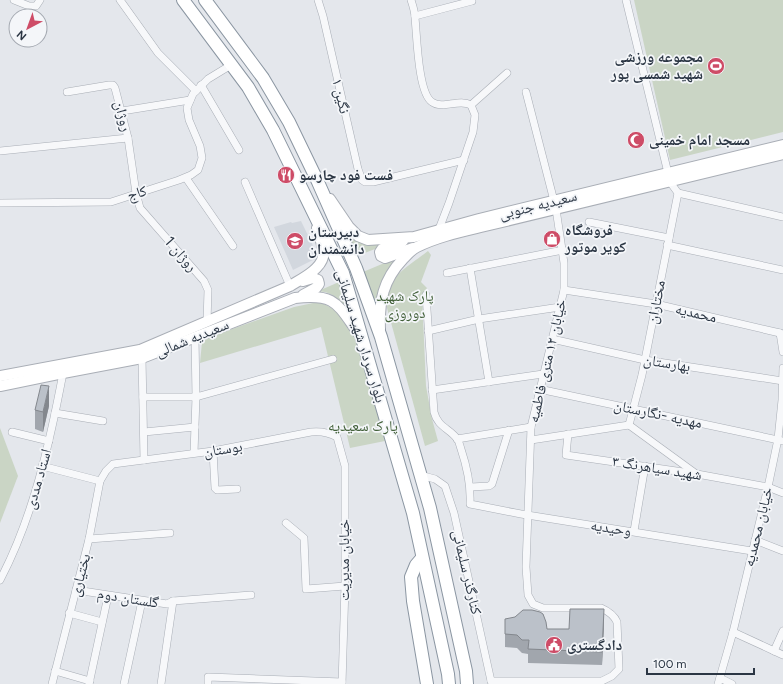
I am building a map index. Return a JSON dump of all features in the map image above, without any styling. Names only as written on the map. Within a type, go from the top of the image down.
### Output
[{"type":"highway","name":"بلوار سردار شهید سلیمانی","points":[[183,0],[248,87],[273,130],[343,273],[413,513],[444,653],[449,684]]},
{"type":"highway","name":"بلوار سردار شهید سلیمانی","points":[[205,0],[263,78],[289,122],[318,182],[356,268],[381,337],[430,508],[466,671],[467,684]]},
{"type":"highway","points":[[422,558],[416,565],[411,577],[413,601],[427,684]]},
{"type":"highway","points":[[435,613],[445,616],[452,608]]},
{"type":"highway","points":[[444,653],[449,644],[454,641],[460,644]]},
{"type":"main road","name":"سعیدیه جنوبی","points":[[318,182],[349,227],[358,236],[368,240],[415,242],[446,236],[555,205],[669,177],[783,145]]},
{"type":"main road","name":"سعیدیه جنوبی","points":[[669,177],[783,154]]},
{"type":"main road","name":"سعیدیه جنوبی","points":[[381,337],[380,306],[382,292],[394,270],[415,242],[439,229],[555,205]]},
{"type":"main road","name":"سعیدیه شمالی","points":[[0,386],[62,368],[140,350],[290,286],[311,272],[320,263],[323,256],[313,213]]},
{"type":"main road","points":[[290,286],[313,278],[318,282],[318,286],[316,288],[295,298]]},
{"type":"main road","name":"سعیدیه شمالی","points":[[0,376],[142,358],[295,298],[319,296],[331,300],[340,308],[363,339]]},
{"type":"street","points":[[14,0],[29,6],[36,6],[40,0]]},
{"type":"street","points":[[120,0],[158,52],[196,91]]},
{"type":"street","name":"نگین ۱","points":[[318,0],[360,178],[364,182],[373,182],[464,160]]},
{"type":"street","points":[[412,0],[422,82],[428,99],[438,105],[466,103],[471,105],[475,112],[474,125],[464,160],[439,229]]},
{"type":"street","points":[[626,0],[669,177],[678,193],[783,217]]},
{"type":"street","points":[[415,16],[472,1]]},
{"type":"street","points":[[122,111],[190,100],[202,85],[231,64]]},
{"type":"street","points":[[471,105],[506,73]]},
{"type":"street","name":"روژان","points":[[67,92],[109,85],[115,88],[128,138],[136,193]]},
{"type":"street","points":[[202,85],[239,150]]},
{"type":"street","name":"خیابان ۱۲ متری فاطمیه","points":[[490,683],[602,681],[612,676],[619,669],[617,622],[608,611],[601,608],[543,608],[533,604],[528,595],[526,567],[531,427],[564,290],[562,250],[555,205],[526,92]]},
{"type":"street","name":"کاج","points":[[0,203],[111,202],[186,178],[198,170],[202,158],[200,146],[189,120],[187,108],[190,100]]},
{"type":"street","points":[[0,151],[128,138]]},
{"type":"street","points":[[186,178],[233,246]]},
{"type":"street","points":[[245,182],[290,286]]},
{"type":"street","name":"روژان 1","points":[[136,193],[140,208],[204,281],[208,290],[207,322]]},
{"type":"street","name":"مختاران","points":[[629,425],[645,360],[678,193]]},
{"type":"street","points":[[588,222],[783,270]]},
{"type":"street","points":[[447,273],[562,250]]},
{"type":"street","points":[[470,268],[489,382]]},
{"type":"street","name":"محمدیه","points":[[564,290],[656,304],[782,332]]},
{"type":"street","points":[[426,295],[435,417],[440,425],[457,439],[465,460],[471,487],[489,486],[492,484],[509,430]]},
{"type":"street","points":[[428,331],[479,319],[560,307]]},
{"type":"street","points":[[782,332],[783,352]]},
{"type":"street","points":[[194,453],[196,337]]},
{"type":"street","name":"بهارستان","points":[[552,340],[645,360],[783,381]]},
{"type":"street","points":[[142,358],[144,460]]},
{"type":"street","points":[[143,397],[196,397],[333,359]]},
{"type":"street","name":"استاد مددی","points":[[0,580],[8,565],[24,526],[42,466],[55,413],[62,368]]},
{"type":"street","name":"خیابان محمدیه","points":[[719,681],[733,632],[780,440],[783,400],[783,368]]},
{"type":"street","points":[[432,390],[543,374]]},
{"type":"street","name":"مهدیه -نگارستان","points":[[539,389],[780,440]]},
{"type":"street","points":[[55,413],[103,421]]},
{"type":"street","points":[[531,440],[629,425],[697,474]]},
{"type":"street","points":[[144,432],[195,427]]},
{"type":"street","points":[[457,439],[531,427]]},
{"type":"street","points":[[12,432],[49,441]]},
{"type":"street","name":"بوستان","points":[[109,467],[113,464],[213,451],[311,432],[326,432],[337,437]]},
{"type":"street","name":"شهید سیاهرنگ ۳","points":[[568,434],[566,455],[697,474],[768,487],[783,493]]},
{"type":"street","name":"خیابان مدیریت","points":[[337,437],[345,466],[345,586],[342,683]]},
{"type":"street","points":[[213,451],[215,488],[217,490],[237,489]]},
{"type":"street","points":[[42,466],[100,481]]},
{"type":"street","points":[[634,531],[645,466]]},
{"type":"street","name":"بختیاری","points":[[52,684],[89,539],[100,481],[109,467]]},
{"type":"street","name":"کنارگذر سلیمانی","points":[[420,475],[435,479],[445,486],[454,513],[490,683]]},
{"type":"street","name":"وحیدیه","points":[[471,487],[470,504],[752,551]]},
{"type":"street","points":[[286,522],[304,538],[306,589],[345,586]]},
{"type":"street","points":[[89,539],[170,533]]},
{"type":"street","points":[[755,540],[783,551]]},
{"type":"street","name":"گلستان دوم","points":[[76,590],[168,604],[173,601],[251,595]]},
{"type":"street","points":[[55,671],[89,683],[108,596]]},
{"type":"street","points":[[124,684],[142,601]]},
{"type":"street","points":[[161,684],[173,601]]},
{"type":"street","points":[[70,613],[102,622]]},
{"type":"street","points":[[733,632],[783,655]]},
{"type":"street","points":[[774,651],[783,633]]},
{"type":"street","points":[[208,681],[342,683]]},
{"type":"street","points":[[719,681],[732,684]]},
{"type":"shaded area","name":"دبیرستان دانشمندان","points":[[301,221],[317,254],[315,259],[293,270],[274,227]]},
{"type":"green space","name":"مجموعه ورزشی شهید شمسی پور","points":[[634,0],[783,0],[783,132],[670,160]]},
{"type":"green space","points":[[343,226],[350,234],[393,242],[357,256]]},
{"type":"green space","name":"پارک شهید دوروزی","points":[[428,251],[431,255],[421,282],[427,288],[422,295],[426,386],[438,441],[425,446],[387,308],[387,295],[389,288],[397,275]]},
{"type":"green space","points":[[401,256],[389,269],[382,280],[377,311],[363,272]]},
{"type":"green space","points":[[339,282],[351,316],[341,302],[332,295],[316,292]]},
{"type":"green space","name":"پارک سعیدیه","points":[[318,302],[338,313],[355,338],[385,441],[350,448],[321,327],[200,363],[202,342],[204,339],[294,307]]},
{"type":"green space","points":[[0,428],[18,476],[0,523]]},
{"type":"building","points":[[41,385],[49,386],[43,412],[35,410]]},
{"type":"building","points":[[570,609],[604,609],[602,652],[528,649],[529,640],[522,640],[517,635],[505,634],[505,619],[515,617],[523,610],[532,610],[543,614],[547,629],[569,629]]},
{"type":"place","name":"مجموعه ورزشی شهید شمسی پور","points":[[716,66]]},
{"type":"place","name":"مسجد امام خمینی","points":[[636,140]]},
{"type":"place","name":"فست فود چارسو","points":[[286,175]]},
{"type":"place","name":"فروشگاه کویر موتور","points":[[552,239]]},
{"type":"place","name":"دبیرستان دانشمندان","points":[[295,241]]},
{"type":"place","name":"دادگستری","points":[[554,645]]}]
